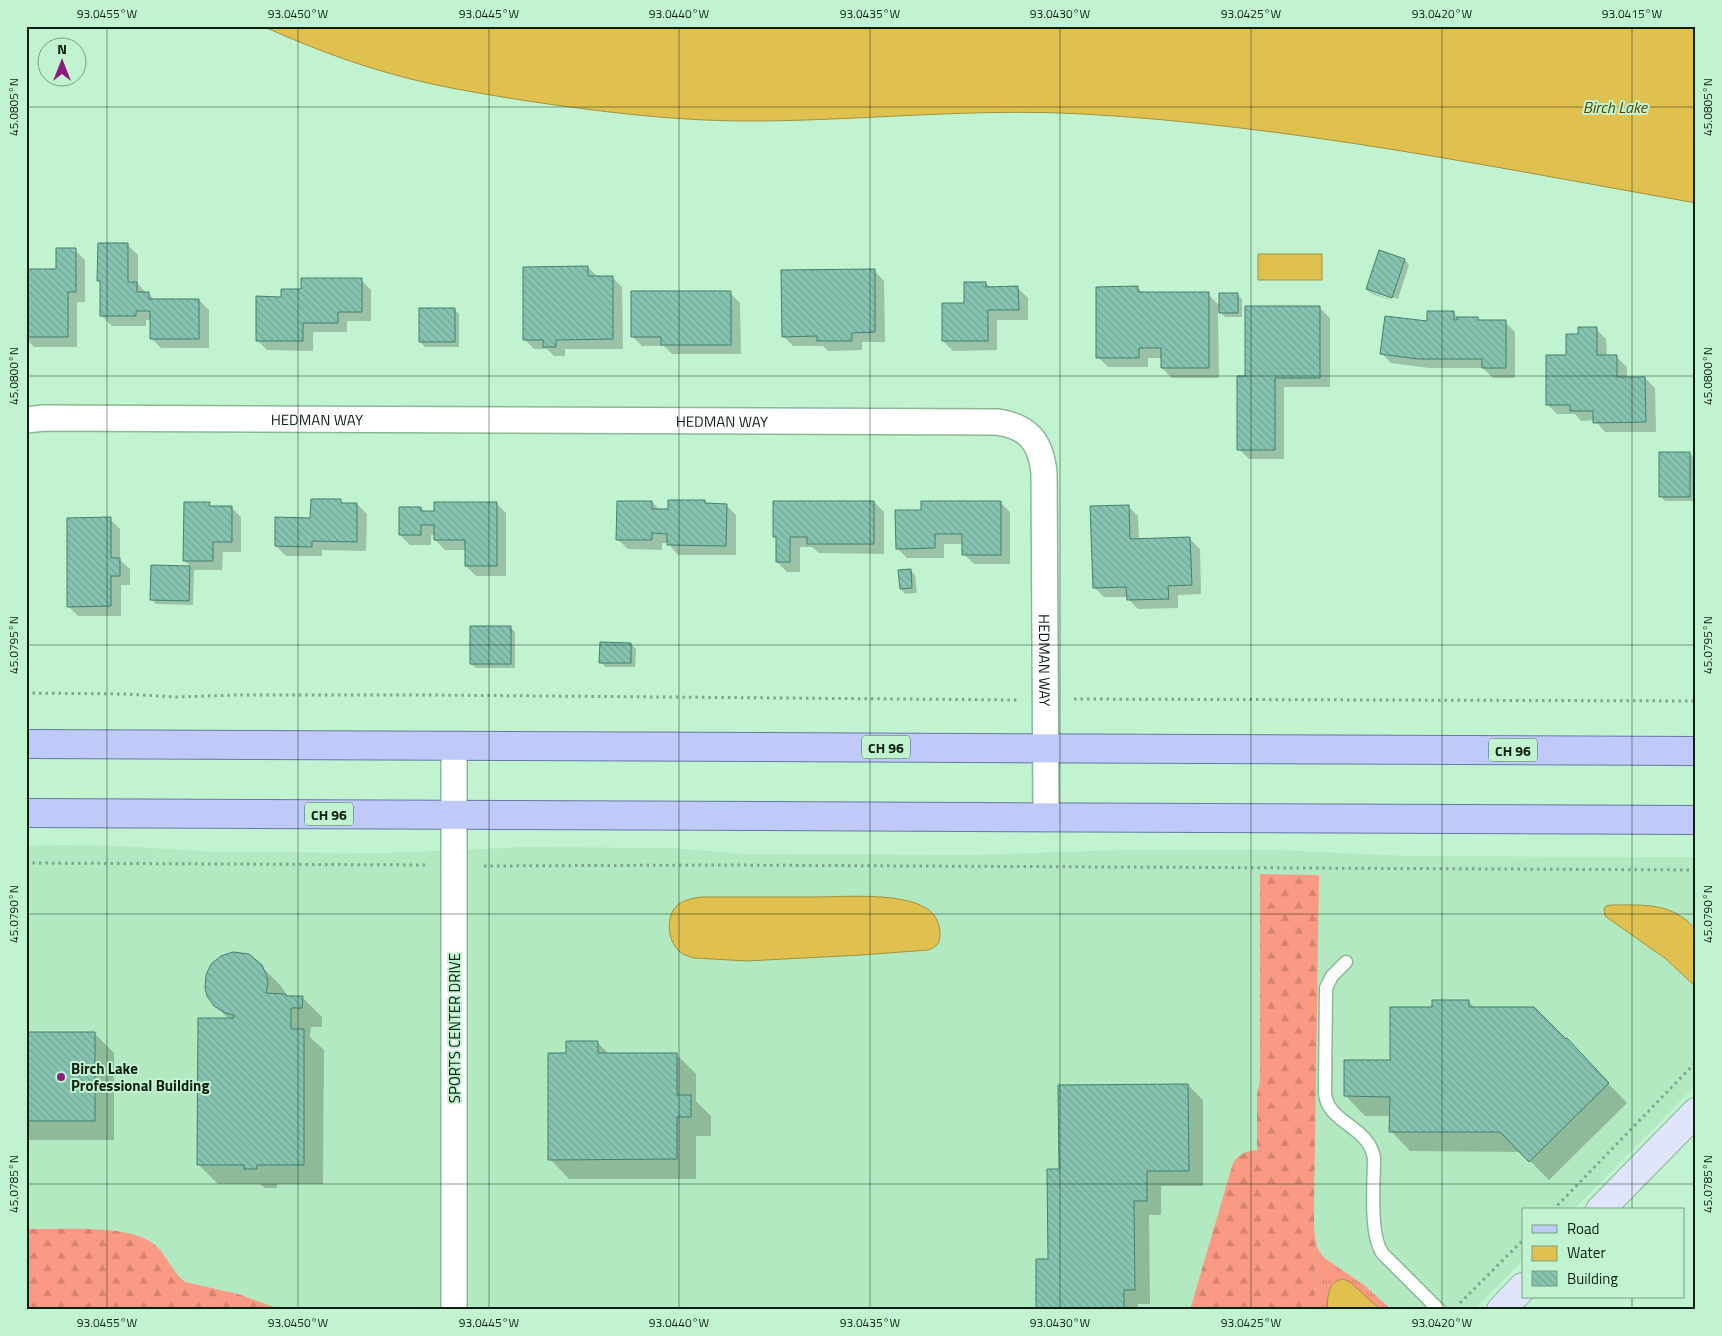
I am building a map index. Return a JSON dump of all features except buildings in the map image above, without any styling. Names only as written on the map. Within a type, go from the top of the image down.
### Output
[{"type":"main road","name":"CH 96","points":[[26,744],[1696,751]]},
{"type":"main road","name":"CH 96","points":[[26,813],[1696,820]]},
{"type":"street","name":"HEDMAN WAY","points":[[26,420],[44,418],[997,422],[1012,424],[1025,432],[1038,446],[1044,473],[1046,817]]},
{"type":"street","name":"SPORTS CENTER DRIVE","points":[[454,746],[454,1310]]},
{"type":"street","points":[[1602,1208],[1696,1112]]},
{"type":"street","points":[[1501,1310],[1522,1288]]},
{"type":"lane","points":[[1346,962],[1332,976],[1326,988],[1326,1102],[1333,1112],[1363,1136],[1372,1150],[1374,1158],[1374,1226],[1378,1246],[1383,1254],[1439,1310]]},
{"type":"path","points":[[26,693],[126,694],[177,697],[428,696],[1007,700]]},
{"type":"path","points":[[1089,699],[1696,701]]},
{"type":"path","points":[[26,863],[1696,870]]},
{"type":"path","points":[[1555,1208],[1696,1062]]},
{"type":"path","points":[[1466,1297],[1522,1241]]},
{"type":"shaded area","points":[[26,846],[121,846],[214,852],[384,853],[525,847],[672,848],[743,854],[972,855],[1123,850],[1275,850],[1409,856],[1696,857],[1696,1085],[1575,1208],[1522,1208],[1522,1261],[1474,1310],[26,1310]]},
{"type":"green space","points":[[1260,874],[1319,875],[1314,1208],[1315,1310],[1190,1310],[1233,1163],[1243,1154],[1257,1150],[1257,1095],[1260,1081]]},
{"type":"green space","points":[[26,1229],[108,1230],[139,1236],[156,1246],[185,1282],[238,1294],[282,1310],[26,1310]]},
{"type":"green space","points":[[1314,1231],[1317,1247],[1323,1257],[1364,1285],[1392,1310],[1315,1310]]},
{"type":"water","name":"Birch Lake","points":[[262,26],[1696,26],[1696,203],[1390,149],[1236,127],[1159,120],[1082,114],[1002,112],[731,121],[611,112],[489,95],[440,86],[343,59]]},
{"type":"water","points":[[1258,254],[1322,254],[1322,280],[1258,280]]},
{"type":"water","points":[[702,897],[887,897],[915,903],[926,908],[932,913],[939,926],[939,940],[934,948],[928,950],[861,955],[747,961],[694,958],[679,951],[672,940],[669,927],[674,908],[687,900]]},
{"type":"water","points":[[1606,906],[1657,907],[1678,914],[1687,921],[1696,930],[1696,987],[1666,959],[1605,916],[1604,909]]},
{"type":"water","points":[[1343,1279],[1350,1282],[1381,1310],[1327,1310],[1331,1286]]},
{"type":"place","name":"Birch Lake Professional Building","points":[[61,1077]]}]
